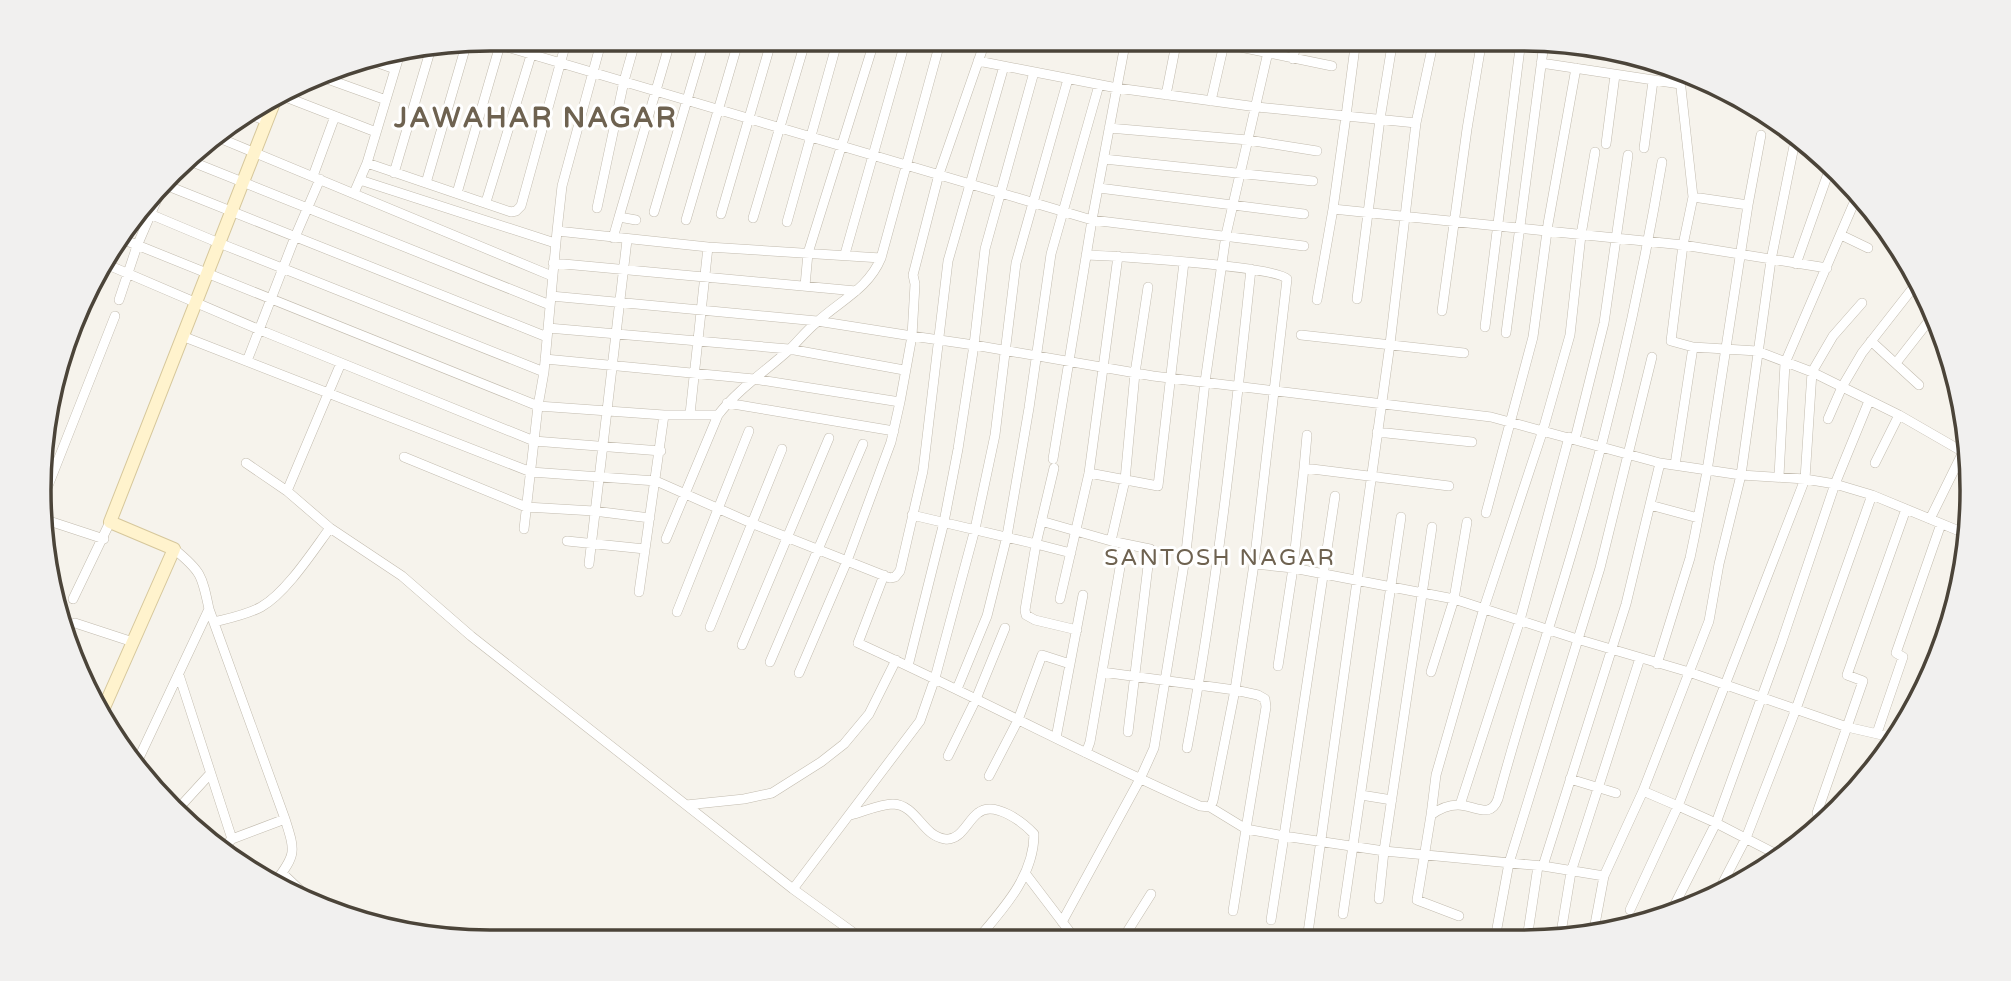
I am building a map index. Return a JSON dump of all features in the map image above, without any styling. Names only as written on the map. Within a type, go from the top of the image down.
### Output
[{"type":"street","points":[[457,193],[498,51]]},
{"type":"street","points":[[521,51],[1092,220],[1304,246]]},
{"type":"street","points":[[486,202],[532,51]]},
{"type":"street","points":[[367,163],[511,212],[516,211],[521,205],[563,51]]},
{"type":"street","points":[[524,529],[544,372],[562,186],[599,51]]},
{"type":"street","points":[[597,208],[632,51]]},
{"type":"street","points":[[613,238],[667,51]]},
{"type":"street","points":[[654,212],[701,51]]},
{"type":"street","points":[[686,220],[734,51]]},
{"type":"street","points":[[721,214],[768,51]]},
{"type":"street","points":[[753,218],[802,51]]},
{"type":"street","points":[[787,222],[834,51]]},
{"type":"street","points":[[805,286],[808,253],[871,51]]},
{"type":"street","points":[[845,254],[902,51]]},
{"type":"street","points":[[666,539],[718,415],[727,403],[817,321],[874,274],[881,258],[937,51]]},
{"type":"street","points":[[799,673],[847,561],[894,431],[912,336],[915,284],[913,275],[939,174],[981,51]]},
{"type":"street","points":[[1076,630],[1035,620],[1026,615],[1025,610],[1053,464],[1086,255],[1124,51]]},
{"type":"street","points":[[1166,95],[1174,51]]},
{"type":"street","points":[[1211,101],[1222,51]]},
{"type":"street","points":[[1255,51],[1332,66]]},
{"type":"street","points":[[1062,922],[1140,779],[1154,748],[1186,552],[1205,382],[1226,235],[1269,51]]},
{"type":"street","points":[[1293,59],[1295,51]]},
{"type":"street","points":[[1317,300],[1333,209],[1354,51]]},
{"type":"street","points":[[1357,299],[1391,51]]},
{"type":"street","points":[[1308,930],[1407,217],[1416,123],[1430,51]]},
{"type":"street","points":[[1442,311],[1480,51]]},
{"type":"street","points":[[1485,327],[1520,51]]},
{"type":"street","points":[[426,183],[464,52]]},
{"type":"street","points":[[1506,332],[1543,52]]},
{"type":"street","points":[[394,173],[429,56]]},
{"type":"street","points":[[354,193],[367,163],[398,61]]},
{"type":"street","points":[[978,61],[1166,95],[1416,123]]},
{"type":"street","points":[[1541,63],[1680,84]]},
{"type":"street","points":[[383,65],[395,69]]},
{"type":"street","points":[[182,336],[531,472],[656,481],[787,538],[895,577],[900,571],[923,471],[948,261],[1004,66]]},
{"type":"street","points":[[1486,513],[1533,337],[1576,68]]},
{"type":"street","points":[[908,666],[944,522],[974,345],[985,249],[1034,72]]},
{"type":"street","points":[[1606,144],[1615,75]]},
{"type":"street","points":[[793,889],[920,721],[935,678],[975,529],[995,435],[1016,263],[1068,79]]},
{"type":"street","points":[[332,80],[386,100]]},
{"type":"street","points":[[1644,148],[1653,81]]},
{"type":"street","points":[[1680,81],[1693,197],[1683,245],[1671,341],[1693,347],[1756,351],[1812,372],[1899,415],[1958,449]]},
{"type":"street","points":[[957,689],[988,616],[1007,536],[1051,254],[1099,85]]},
{"type":"street","points":[[291,99],[376,131]]},
{"type":"street","points":[[73,599],[104,539],[271,110]]},
{"type":"street","points":[[247,361],[308,208],[335,116]]},
{"type":"street","points":[[258,118],[267,121]]},
{"type":"street","points":[[1109,128],[1248,140],[1317,151]]},
{"type":"street","points":[[1657,664],[1690,558],[1698,518],[1761,135]]},
{"type":"street","points":[[225,140],[552,276]]},
{"type":"street","points":[[1594,924],[1604,876],[1643,791],[1709,621],[1719,564],[1741,475],[1756,351],[1794,147]]},
{"type":"street","points":[[1459,916],[1417,900],[1436,775],[1484,608],[1543,430],[1570,335],[1581,235],[1595,152]]},
{"type":"street","points":[[1460,805],[1520,620],[1604,323],[1628,155]]},
{"type":"street","points":[[1104,159],[1313,181]]},
{"type":"street","points":[[1431,814],[1443,807],[1460,805],[1482,811],[1495,807],[1601,446],[1649,242],[1662,162]]},
{"type":"street","points":[[197,164],[551,300],[701,309],[817,321],[1135,373],[1491,416],[1660,463],[1707,471],[1779,476],[1835,484],[1872,495],[1958,531]]},
{"type":"street","points":[[1796,264],[1827,176]]},
{"type":"street","points":[[360,180],[555,243]]},
{"type":"street","points":[[173,188],[547,333],[615,335],[789,349],[905,370]]},
{"type":"street","points":[[1098,188],[1304,214]]},
{"type":"street","points":[[1693,197],[1748,205]]},
{"type":"street","points":[[1779,476],[1785,363],[1853,205]]},
{"type":"street","points":[[1333,209],[1683,245],[1827,268]]},
{"type":"street","points":[[150,214],[544,372]]},
{"type":"street","points":[[619,217],[636,220]]},
{"type":"street","points":[[119,300],[146,218]]},
{"type":"street","points":[[557,231],[708,247],[881,258]]},
{"type":"street","points":[[1841,235],[1868,248]]},
{"type":"street","points":[[589,564],[625,270],[626,240]]},
{"type":"street","points":[[128,242],[538,406],[664,415],[718,415]]},
{"type":"street","points":[[691,414],[708,247]]},
{"type":"street","points":[[1086,255],[1221,266],[1281,274],[1287,279],[1254,564],[1235,690],[1210,807]]},
{"type":"street","points":[[1060,598],[1089,473],[1118,256]]},
{"type":"street","points":[[553,262],[856,291]]},
{"type":"street","points":[[1089,473],[1158,486],[1184,262]]},
{"type":"street","points":[[113,267],[260,330],[534,441],[661,451]]},
{"type":"street","points":[[1187,748],[1199,685],[1251,270]]},
{"type":"street","points":[[1111,541],[1125,480],[1135,373],[1147,287]]},
{"type":"street","points":[[1828,419],[1842,387],[1871,341],[1912,290]]},
{"type":"street","points":[[1630,910],[1678,806],[1805,479],[1812,372],[1833,336],[1862,303]]},
{"type":"street","points":[[51,477],[115,316]]},
{"type":"street","points":[[1896,363],[1927,323]]},
{"type":"street","points":[[1301,335],[1464,353]]},
{"type":"street","points":[[1871,341],[1919,385]]},
{"type":"street","points":[[1675,465],[1693,347]]},
{"type":"street","points":[[1497,930],[1509,863],[1600,568],[1653,356]]},
{"type":"street","points":[[545,359],[754,379],[900,402]]},
{"type":"street","points":[[287,491],[341,363]]},
{"type":"street","points":[[1676,902],[1716,823],[1835,484],[1869,401]]},
{"type":"street","points":[[727,403],[894,431]]},
{"type":"street","points":[[639,592],[664,415]]},
{"type":"street","points":[[1875,463],[1899,415]]},
{"type":"street","points":[[677,612],[749,431]]},
{"type":"street","points":[[1377,432],[1472,442]]},
{"type":"street","points":[[1278,666],[1293,568],[1307,435]]},
{"type":"street","points":[[742,645],[829,438]]},
{"type":"street","points":[[770,662],[863,444]]},
{"type":"street","points":[[710,627],[782,449]]},
{"type":"street","points":[[404,457],[526,508],[594,511],[650,518]]},
{"type":"street","points":[[246,463],[287,491],[330,528],[402,576],[471,636],[793,889],[850,930]]},
{"type":"street","points":[[1529,930],[1540,866],[1626,604],[1660,463]]},
{"type":"street","points":[[1930,519],[1959,463]]},
{"type":"street","points":[[1304,468],[1449,486]]},
{"type":"street","points":[[1724,880],[1746,838],[1796,709],[1872,495]]},
{"type":"street","points":[[1271,920],[1335,496]]},
{"type":"street","points":[[1650,505],[1698,518]]},
{"type":"street","points":[[1817,813],[1863,681],[1847,675],[1906,509]]},
{"type":"street","points":[[912,515],[1071,553]]},
{"type":"street","points":[[1343,914],[1401,517]]},
{"type":"street","points":[[1041,521],[1150,549],[1128,732]]},
{"type":"street","points":[[52,522],[104,539]]},
{"type":"street","points":[[110,522],[174,549],[196,566],[203,580],[209,609],[285,819],[294,851],[280,876]]},
{"type":"street","points":[[1430,672],[1454,599],[1467,522]]},
{"type":"street","points":[[1877,733],[1903,657],[1896,653],[1941,524]]},
{"type":"street","points":[[1379,899],[1433,527]]},
{"type":"street","points":[[214,622],[244,615],[264,605],[293,576],[330,528]]},
{"type":"street","points":[[567,541],[645,549]]},
{"type":"street","points":[[1086,753],[1124,544]]},
{"type":"street","points":[[105,700],[174,549]]},
{"type":"street","points":[[1254,564],[1293,568],[1454,599],[1689,672],[1847,727],[1886,735]]},
{"type":"street","points":[[884,575],[858,643],[1140,779],[1205,808],[1210,807],[1246,829],[1384,851],[1540,866],[1604,876]]},
{"type":"street","points":[[1056,738],[1083,594]]},
{"type":"street","points":[[140,756],[209,609]]},
{"type":"street","points":[[75,623],[133,642]]},
{"type":"street","points":[[948,756],[976,699],[1005,628]]},
{"type":"street","points":[[989,776],[1018,720],[1042,655],[1070,664]]},
{"type":"street","points":[[1562,928],[1571,872],[1640,658]]},
{"type":"street","points":[[686,805],[772,793],[821,762],[845,744],[869,714],[896,660]]},
{"type":"street","points":[[1102,672],[1235,690],[1265,699],[1266,707],[1233,911]]},
{"type":"street","points":[[179,675],[232,839]]},
{"type":"street","points":[[183,804],[209,774]]},
{"type":"street","points":[[1570,779],[1616,793]]},
{"type":"street","points":[[1643,791],[1716,823],[1769,853]]},
{"type":"street","points":[[1361,795],[1392,800]]},
{"type":"street","points":[[851,815],[891,804],[903,806],[912,812],[926,829],[944,839],[956,837],[983,810],[1011,815],[1026,825],[1034,834],[1032,858],[1011,898],[985,930]]},
{"type":"street","points":[[228,843],[285,819]]},
{"type":"street","points":[[282,873],[293,883]]},
{"type":"street","points":[[1026,873],[1068,930]]},
{"type":"street","points":[[1128,930],[1151,894]]},
{"type":"district","name":"JAWAHAR NAGAR","points":[[536,117]]},
{"type":"district","name":"SANTOSH NAGAR","points":[[1220,557]]}]
